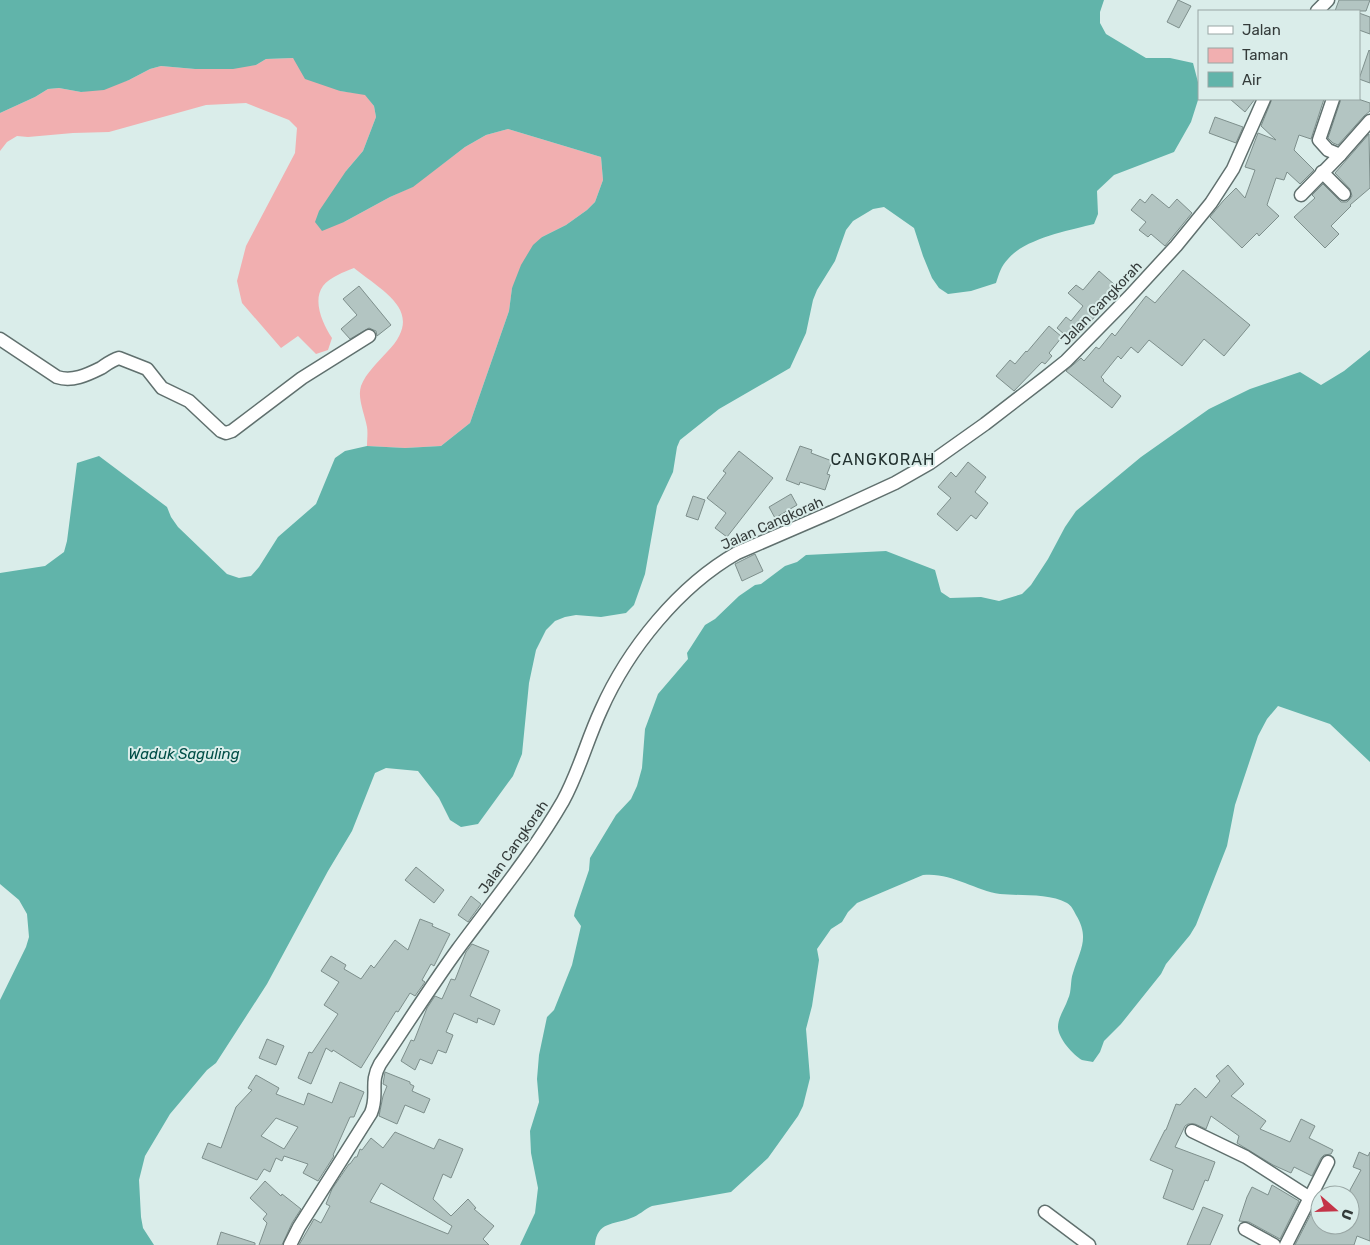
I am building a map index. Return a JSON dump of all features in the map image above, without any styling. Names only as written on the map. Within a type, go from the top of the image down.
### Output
[{"type":"street","points":[[1318,10],[1328,0]]},
{"type":"street","name":"Jalan Cangkorah","points":[[290,1245],[299,1227],[371,1113],[376,1095],[373,1082],[374,1073],[457,950],[533,848],[563,801],[613,683],[649,632],[694,583],[717,564],[737,553],[895,483],[930,464],[1066,361],[1140,286],[1211,203],[1233,169],[1264,100]]},
{"type":"street","points":[[1333,100],[1320,140],[1328,150],[1340,155]]},
{"type":"street","points":[[1301,195],[1370,121]]},
{"type":"street","points":[[1322,172],[1344,194]]},
{"type":"street","points":[[0,339],[64,379],[86,374],[119,358],[142,366],[147,369],[162,388],[189,401],[221,431],[226,433],[232,431],[302,378],[369,336]]},
{"type":"street","points":[[1192,1131],[1246,1157],[1310,1198],[1286,1245]]},
{"type":"street","points":[[1316,1185],[1328,1162]]},
{"type":"street","points":[[1045,1212],[1089,1245]]},
{"type":"street","points":[[1245,1229],[1274,1245]]},
{"type":"green space","points":[[293,58],[340,91],[365,94],[374,106],[376,117],[363,151],[346,171],[344,222],[412,187],[465,147],[486,135],[508,129],[601,157],[603,180],[595,202],[566,225],[542,237],[512,288],[509,311],[470,423],[441,446],[405,448],[367,446],[367,427],[360,396],[361,386],[369,372],[398,338],[403,326],[402,314],[397,304],[378,286],[354,268],[329,280],[320,292],[318,298],[320,312],[332,338],[328,350],[316,354],[298,336],[281,348],[242,303],[237,281],[246,246],[295,153],[297,128],[289,120],[246,103],[206,105],[109,132],[17,136],[7,142],[0,151],[0,113],[48,89],[59,88],[81,92],[129,80],[150,69],[161,66],[195,69],[256,65],[266,59]]},
{"type":"water","name":"Waduk Saguling","points":[[0,0],[1104,0],[1100,12],[1100,23],[1106,34],[1146,58],[1170,58],[1193,63],[1198,82],[1198,100],[1191,122],[1174,152],[1114,175],[1097,191],[1098,214],[1094,224],[1048,236],[1015,252],[1000,270],[996,283],[971,291],[948,294],[939,288],[932,278],[914,228],[884,207],[873,209],[853,221],[846,230],[835,261],[817,290],[806,333],[790,368],[719,409],[680,440],[673,472],[657,506],[645,574],[634,605],[626,613],[601,617],[576,615],[565,617],[555,621],[546,630],[536,650],[529,683],[522,754],[513,776],[478,824],[461,827],[450,820],[439,798],[418,771],[386,768],[375,773],[352,831],[328,871],[267,984],[216,1063],[207,1070],[170,1114],[145,1156],[139,1180],[141,1217],[143,1228],[154,1245],[0,1245],[0,1000],[29,937],[27,914],[19,900],[0,884],[0,573],[45,566],[64,552],[77,463],[99,456],[167,507],[178,527],[227,574],[239,578],[251,576],[278,537],[316,504],[335,458],[345,451],[367,446],[405,448],[441,446],[470,423],[509,311],[512,288],[521,265],[533,245],[542,237],[566,225],[595,202],[603,180],[601,157],[508,129],[486,135],[465,147],[413,187],[322,231],[315,222],[319,211],[346,171],[363,151],[376,117],[374,106],[365,95],[340,91],[305,79],[293,58],[266,59],[256,65],[233,69],[195,69],[161,66],[150,69],[104,90],[81,92],[59,88],[48,89],[0,113]]},
{"type":"water","points":[[1370,350],[1370,762],[1330,724],[1278,706],[1267,719],[1258,736],[1235,805],[1227,846],[1196,925],[1166,964],[1161,974],[1121,1024],[1104,1041],[1100,1052],[1093,1062],[1082,1060],[1074,1054],[1060,1036],[1058,1027],[1060,1016],[1069,996],[1072,976],[1081,951],[1083,937],[1080,923],[1070,905],[1052,898],[990,892],[943,876],[923,875],[857,903],[842,922],[831,929],[817,949],[819,960],[812,1006],[806,1029],[810,1078],[803,1106],[768,1158],[731,1192],[652,1206],[634,1217],[607,1225],[596,1237],[595,1245],[520,1245],[535,1213],[538,1188],[531,1153],[530,1131],[539,1102],[537,1079],[539,1055],[547,1017],[554,1010],[572,965],[581,926],[574,916],[589,870],[590,858],[616,815],[631,799],[637,786],[642,768],[645,729],[658,694],[688,659],[687,653],[705,625],[715,619],[739,596],[755,585],[761,584],[785,566],[797,562],[806,555],[886,551],[935,570],[941,592],[950,598],[981,597],[999,601],[1022,594],[1031,585],[1048,559],[1076,511],[1141,457],[1209,409],[1250,389],[1300,372],[1321,385],[1344,371]]},
{"type":"building","points":[[1178,0],[1191,6],[1179,28],[1167,22]]},
{"type":"building","points":[[1339,0],[1370,0],[1366,11],[1335,10]]},
{"type":"building","points":[[1360,13],[1370,17],[1370,34],[1360,30]]},
{"type":"building","points":[[1369,50],[1370,83],[1360,79]]},
{"type":"building","points":[[1231,100],[1254,100],[1245,112]]},
{"type":"building","points":[[1272,100],[1324,100],[1311,139],[1299,135],[1294,150],[1314,170],[1300,184],[1287,172],[1284,180],[1276,178],[1267,205],[1279,216],[1259,236],[1257,233],[1242,248],[1210,217],[1236,188],[1245,198],[1255,170],[1245,167],[1258,133],[1276,140],[1261,126]]},
{"type":"building","points":[[1341,100],[1360,100],[1370,103],[1370,111],[1338,145],[1328,138]]},
{"type":"building","points":[[1215,117],[1243,127],[1236,143],[1209,133]]},
{"type":"building","points":[[1369,134],[1370,188],[1350,205],[1331,226],[1339,234],[1325,248],[1294,217],[1315,198],[1312,195],[1323,184],[1341,202],[1347,202],[1350,199],[1352,196],[1350,189],[1335,173]]},
{"type":"building","points":[[1152,194],[1169,208],[1177,199],[1192,213],[1165,246],[1151,234],[1148,237],[1139,230],[1146,222],[1131,210],[1140,199],[1145,203]]},
{"type":"building","points":[[1183,270],[1250,325],[1224,356],[1204,339],[1182,366],[1149,340],[1138,353],[1131,347],[1121,359],[1118,356],[1101,377],[1103,381],[1121,396],[1112,408],[1066,371],[1081,358],[1084,361],[1096,347],[1099,349],[1112,333],[1115,336],[1146,296],[1155,303]]},
{"type":"building","points":[[1099,271],[1115,285],[1099,304],[1103,307],[1091,321],[1089,319],[1072,341],[1057,328],[1066,317],[1071,321],[1083,306],[1068,293],[1076,285],[1083,290]]},
{"type":"building","points":[[359,286],[391,325],[377,336],[376,331],[369,328],[350,339],[341,329],[357,315],[343,299]]},
{"type":"building","points":[[1049,326],[1062,337],[1049,353],[1052,356],[1045,364],[1042,362],[1014,391],[996,376],[1010,360],[1015,364]]},
{"type":"building","points":[[800,446],[812,450],[811,453],[832,461],[827,474],[830,475],[825,490],[800,482],[799,485],[786,480]]},
{"type":"building","points":[[739,451],[773,478],[727,537],[715,528],[726,513],[707,498],[726,473],[723,471]]},
{"type":"building","points":[[968,462],[986,477],[975,492],[988,503],[976,519],[971,515],[957,531],[937,514],[951,498],[938,487],[951,472],[956,477]]},
{"type":"building","points":[[791,494],[797,505],[775,518],[769,507]]},
{"type":"building","points":[[693,496],[705,500],[698,520],[686,516]]},
{"type":"building","points":[[755,554],[763,571],[742,581],[735,564]]},
{"type":"building","points":[[416,867],[444,890],[434,903],[405,880]]},
{"type":"building","points":[[471,896],[481,904],[468,922],[458,915]]},
{"type":"building","points":[[420,919],[450,934],[434,966],[431,964],[422,980],[425,982],[415,996],[410,993],[398,1012],[396,1011],[361,1068],[333,1050],[332,1052],[326,1048],[311,1084],[298,1078],[309,1052],[312,1053],[338,1014],[324,1005],[339,982],[321,971],[331,956],[346,965],[344,969],[361,979],[371,965],[374,968],[395,940],[408,950]]},
{"type":"building","points":[[472,944],[489,951],[470,996],[500,1010],[494,1025],[478,1018],[477,1023],[454,1013],[446,1032],[453,1035],[446,1053],[438,1050],[432,1064],[420,1059],[415,1070],[401,1061],[411,1040],[414,1041],[427,1008],[435,996],[442,999],[451,979],[455,980],[466,952]]},
{"type":"building","points":[[267,1039],[284,1046],[276,1065],[259,1058]]},
{"type":"building","points":[[1228,1065],[1244,1084],[1231,1096],[1266,1121],[1260,1129],[1290,1142],[1301,1119],[1315,1126],[1309,1138],[1333,1150],[1331,1154],[1324,1155],[1321,1158],[1312,1176],[1294,1167],[1291,1173],[1273,1165],[1237,1143],[1239,1136],[1211,1116],[1206,1129],[1195,1124],[1188,1124],[1185,1126],[1175,1147],[1215,1162],[1208,1181],[1205,1180],[1193,1210],[1163,1198],[1173,1170],[1150,1160],[1166,1130],[1176,1104],[1180,1105],[1195,1088],[1206,1098],[1220,1081],[1216,1076]]},
{"type":"building","points":[[385,1072],[410,1082],[414,1086],[412,1091],[430,1099],[424,1113],[405,1105],[397,1124],[379,1116],[387,1086],[383,1084]]},
{"type":"building","points":[[256,1075],[279,1088],[276,1094],[304,1105],[308,1093],[332,1103],[340,1082],[364,1092],[354,1117],[350,1117],[334,1156],[318,1181],[303,1173],[308,1164],[284,1156],[282,1161],[276,1158],[270,1172],[264,1169],[257,1180],[202,1158],[208,1143],[221,1148],[236,1107],[252,1090],[248,1088]],"holes":[[[276,1118],[298,1127],[284,1149],[261,1136]]]},
{"type":"building","points":[[395,1132],[434,1149],[439,1139],[463,1149],[451,1178],[443,1174],[433,1199],[451,1216],[468,1199],[476,1208],[474,1209],[494,1226],[483,1239],[489,1245],[299,1245],[314,1219],[321,1223],[330,1206],[326,1204],[332,1189],[349,1164],[357,1157],[360,1149],[362,1150],[371,1138],[383,1148]],"holes":[[[381,1183],[452,1226],[448,1234],[370,1202]]]},
{"type":"building","points":[[1359,1152],[1368,1156],[1370,1152],[1370,1241],[1357,1236],[1354,1245],[1295,1245],[1310,1216],[1310,1235],[1360,1235],[1360,1185],[1353,1185],[1361,1170],[1353,1167]]},
{"type":"building","points":[[265,1181],[281,1196],[282,1194],[301,1209],[282,1245],[259,1245],[267,1223],[263,1219],[267,1214],[250,1198]]},
{"type":"building","points":[[1272,1185],[1299,1201],[1280,1239],[1249,1222],[1239,1221],[1252,1187],[1268,1195]]},
{"type":"building","points":[[1203,1207],[1223,1215],[1210,1245],[1187,1245]]},
{"type":"building","points":[[221,1232],[255,1243],[255,1245],[217,1245]]},
{"type":"district","name":"CANGKORAH","points":[[883,459]]}]
